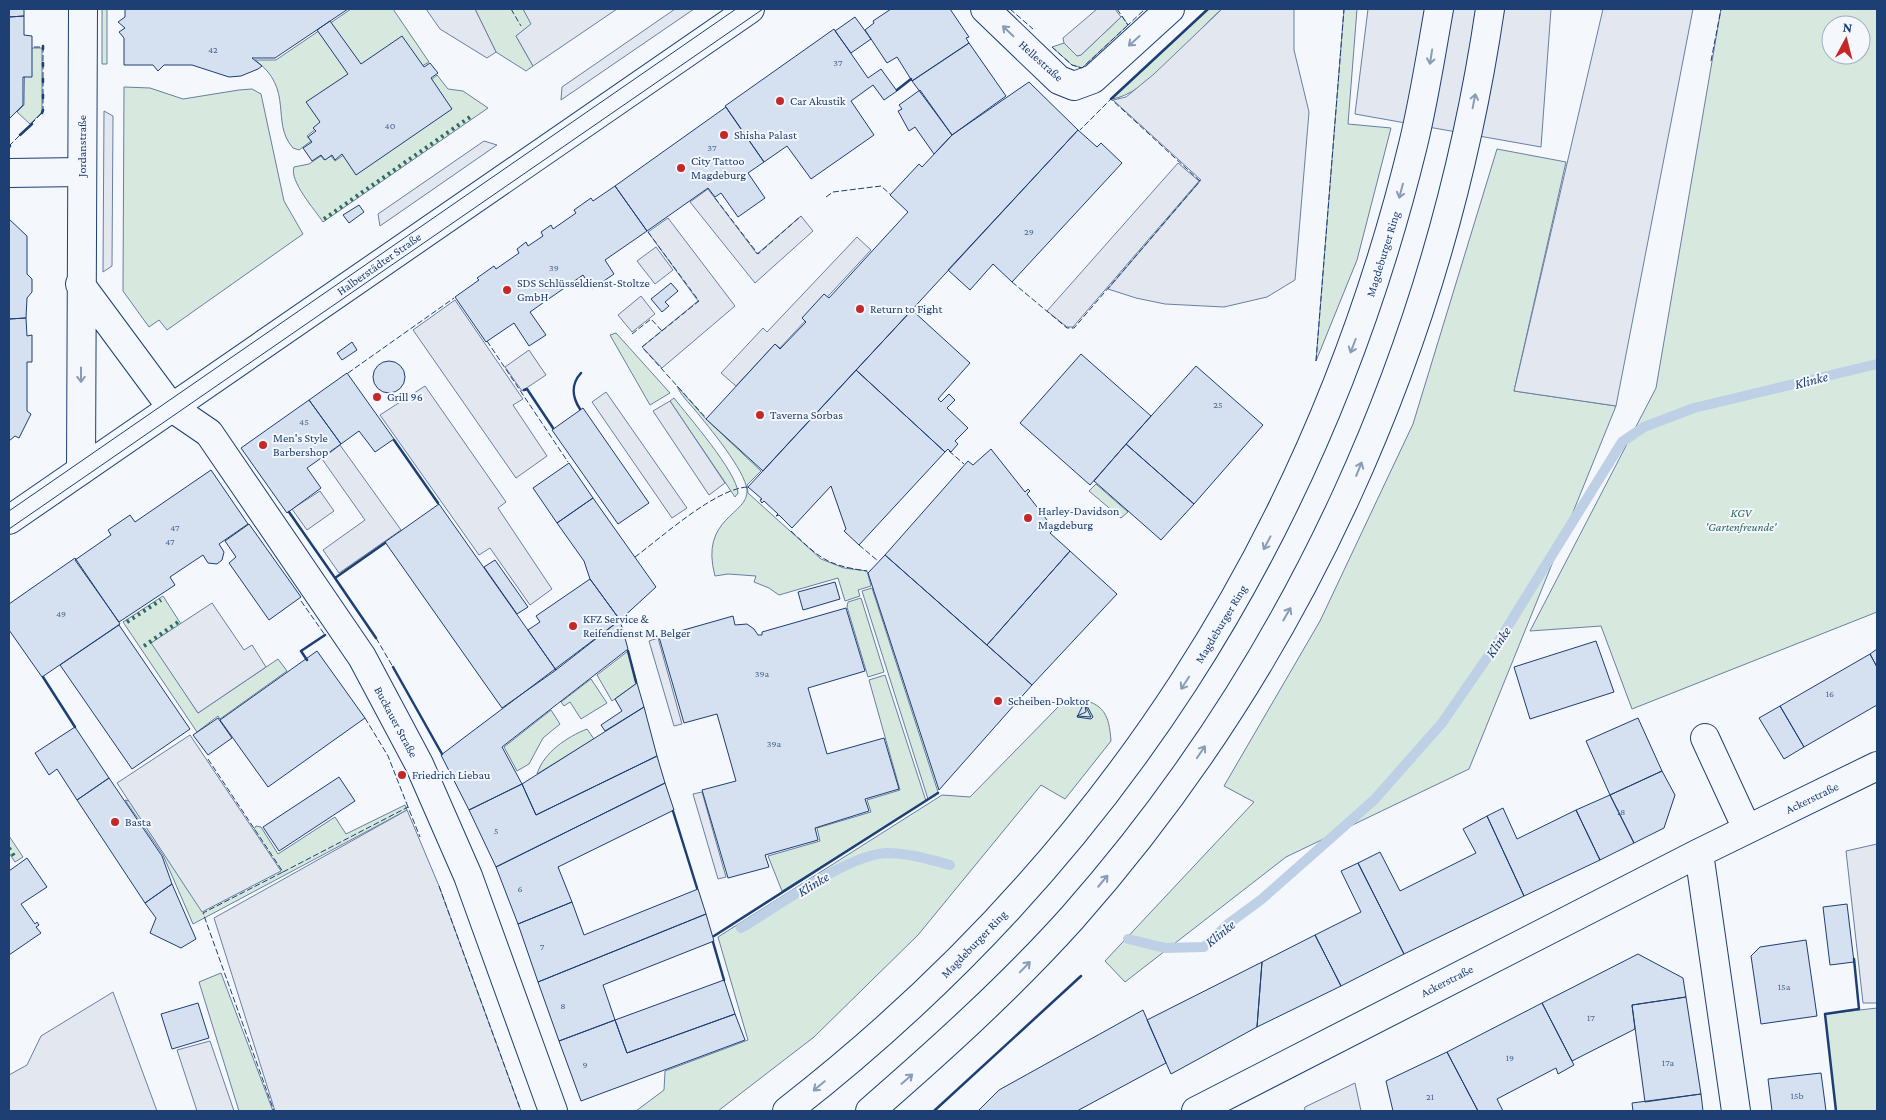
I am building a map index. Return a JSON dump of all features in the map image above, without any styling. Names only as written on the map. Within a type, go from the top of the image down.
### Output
[{"type":"main road","name":"Jordanstraße","points":[[81,470],[80,284],[83,9]]},
{"type":"main road","name":"Halberstädter Straße","points":[[9,520],[750,9]]},
{"type":"main road","name":"Hellestraße","points":[[985,9],[1059,80],[1074,86],[1093,79],[1170,9]]},
{"type":"main road","name":"Magdeburger Ring","points":[[787,1111],[895,1023],[1016,901],[1086,819],[1152,732],[1184,684],[1243,587],[1306,460],[1361,324],[1414,144],[1439,9]]},
{"type":"main road","points":[[870,1111],[967,1024],[1071,918],[1135,841],[1194,761],[1258,663],[1317,560],[1353,484],[1381,417],[1428,284],[1464,149],[1482,64],[1490,9]]},
{"type":"main road","points":[[9,173],[82,172]]},
{"type":"main road","points":[[80,284],[171,407]]},
{"type":"main road","name":"Buckauer Straße","points":[[171,407],[209,433],[362,657],[418,764],[468,876],[553,1111]]},
{"type":"main road","points":[[1705,738],[1747,829]]},
{"type":"main road","name":"Ackerstraße","points":[[1196,1111],[1698,853],[1877,766]]},
{"type":"main road","points":[[1698,853],[1736,1111]]},
{"type":"green space","points":[[102,9],[107,9],[107,64],[102,64]]},
{"type":"green space","points":[[351,9],[393,9],[429,62],[323,123],[307,136],[311,141],[299,150],[293,148],[286,138],[283,127],[279,94],[275,82],[255,60],[276,60]]},
{"type":"green space","points":[[475,9],[523,9],[532,24],[516,36],[533,66],[526,71],[496,52]]},
{"type":"green space","points":[[1208,9],[1222,9],[1154,75],[1125,95],[1111,99]]},
{"type":"green space","points":[[1344,9],[1357,9],[1348,124],[1391,128],[1357,260],[1316,361]]},
{"type":"green space","name":"KGV 'Gartenfreunde'","points":[[1721,9],[1877,9],[1877,612],[1632,709],[1601,626],[1530,631],[1656,388]]},
{"type":"green space","points":[[1122,16],[1128,25],[1082,68],[1072,65],[1052,47],[1064,43],[1077,56],[1081,55]]},
{"type":"green space","points":[[25,48],[42,48],[42,112],[30,124],[17,112],[24,105]]},
{"type":"green space","points":[[437,75],[448,89],[463,91],[488,108],[323,222],[295,180],[294,167],[309,164],[321,156],[324,160],[331,156],[335,161]]},
{"type":"green space","points":[[124,87],[150,88],[183,99],[252,89],[261,94],[284,201],[303,234],[167,330],[159,320],[149,327],[123,291]]},
{"type":"green space","points":[[1497,149],[1566,162],[1514,391],[1616,406],[1469,769],[1286,857],[1125,982],[1105,961],[1254,802],[1224,786],[1320,621],[1413,424]]},
{"type":"green space","points":[[616,333],[670,393],[650,405],[610,335]]},
{"type":"green space","points":[[677,386],[706,419],[761,471],[747,485],[748,493],[821,559],[844,568],[867,571],[871,586],[858,590],[860,596],[845,601],[838,578],[779,595],[769,588],[754,582],[756,576],[728,574],[715,576],[712,556],[714,541],[719,529],[741,506],[746,498],[747,490],[745,481],[733,460]]},
{"type":"green space","points":[[674,398],[711,444],[730,472],[738,493],[735,497],[670,401]]},
{"type":"green space","points":[[1096,484],[1128,512],[1121,518],[1089,491]]},
{"type":"green space","points":[[872,588],[938,792],[928,799],[862,591]]},
{"type":"green space","points":[[163,596],[181,624],[152,643],[198,713],[278,659],[287,671],[220,719],[218,716],[197,732],[123,622]]},
{"type":"green space","points":[[861,598],[884,672],[868,677],[847,607],[848,602]]},
{"type":"green space","points":[[628,651],[637,683],[612,701],[597,675]]},
{"type":"green space","points":[[885,675],[926,801],[782,891],[768,856],[820,841],[817,828],[871,812],[867,800],[900,790],[869,680]]},
{"type":"green space","points":[[591,679],[607,703],[581,719],[570,702],[564,706],[561,702]]},
{"type":"green space","points":[[1077,698],[1093,703],[1103,712],[1109,724],[1111,741],[1065,799],[1041,785],[918,935],[814,1037],[718,1111],[636,1111],[664,1090],[665,1071],[748,1040],[718,937],[942,795],[970,797],[1059,706]]},
{"type":"green space","points":[[551,710],[560,724],[543,738],[529,764],[517,771],[504,747]]},
{"type":"green space","points":[[587,729],[594,739],[537,774],[545,759],[557,746]]},
{"type":"green space","points":[[125,800],[253,831],[256,826],[261,827],[278,854],[335,817],[346,834],[405,805],[407,810],[193,924],[163,855]]},
{"type":"green space","points":[[9,836],[23,857],[15,862],[9,853]]},
{"type":"green space","points":[[221,973],[273,1111],[239,1111],[199,982]]},
{"type":"green space","points":[[1877,1008],[1877,1111],[1836,1111],[1825,1014]]},
{"type":"shaded area","points":[[426,9],[475,9],[496,52],[487,58],[440,29]]},
{"type":"shaded area","points":[[523,9],[617,9],[533,66],[516,36],[531,24]]},
{"type":"shaded area","points":[[675,9],[694,9],[561,100],[562,87]]},
{"type":"shaded area","points":[[1097,9],[1115,9],[1121,17],[1081,55],[1077,56],[1064,43],[1063,38]]},
{"type":"shaded area","points":[[1222,9],[1294,9],[1294,50],[1309,112],[1295,280],[1267,297],[1224,307],[1165,304],[1136,298],[1108,289],[1201,180],[1113,100],[1126,97],[1154,74]]},
{"type":"shaded area","points":[[1368,9],[1551,9],[1541,147],[1355,114]]},
{"type":"shaded area","points":[[1603,9],[1693,9],[1616,406],[1514,391]]},
{"type":"shaded area","points":[[104,111],[113,116],[112,266],[103,272]]},
{"type":"shaded area","points":[[484,141],[497,145],[380,226],[378,214]]},
{"type":"shaded area","points":[[1178,163],[1199,181],[1073,327],[1067,327],[1047,311]]},
{"type":"shaded area","points":[[708,189],[757,254],[801,216],[813,231],[755,283],[690,202]]},
{"type":"shaded area","points":[[668,218],[735,306],[662,368],[642,347],[698,301],[648,232]]},
{"type":"shaded area","points":[[857,237],[871,250],[780,348],[775,344],[736,386],[721,373],[763,328],[767,332]]},
{"type":"shaded area","points":[[656,247],[673,270],[655,284],[637,261]]},
{"type":"shaded area","points":[[641,296],[655,314],[632,332],[618,315]]},
{"type":"shaded area","points":[[455,300],[523,399],[513,405],[547,456],[516,478],[413,330]]},
{"type":"shaded area","points":[[529,350],[546,375],[522,391],[505,367]]},
{"type":"shaded area","points":[[425,386],[506,502],[498,508],[552,589],[530,605],[490,548],[479,555],[380,415]]},
{"type":"shaded area","points":[[606,392],[687,508],[672,518],[592,402]]},
{"type":"shaded area","points":[[670,401],[725,483],[709,495],[653,411]]},
{"type":"shaded area","points":[[340,445],[401,530],[339,573],[323,550],[365,520],[322,459]]},
{"type":"shaded area","points":[[320,491],[334,511],[307,530],[292,509]]},
{"type":"shaded area","points":[[212,603],[244,650],[252,645],[266,667],[198,713],[151,643]]},
{"type":"shaded area","points":[[658,638],[682,724],[674,726],[649,641]]},
{"type":"shaded area","points":[[190,735],[281,871],[202,912],[117,783]]},
{"type":"shaded area","points":[[702,792],[726,877],[718,879],[693,794]]},
{"type":"shaded area","points":[[407,810],[439,886],[521,1111],[275,1111],[214,918]]},
{"type":"shaded area","points":[[1877,844],[1877,1003],[1863,1003],[1846,851]]},
{"type":"shaded area","points":[[113,992],[157,1111],[9,1111],[9,1075],[27,1065],[41,1036]]},
{"type":"shaded area","points":[[210,1041],[234,1111],[197,1111],[177,1050]]},
{"type":"shaded area","points":[[1355,1083],[1361,1111],[1304,1111],[1305,1107]]},
{"type":"building","points":[[9,9],[24,9],[24,16],[9,17]]},
{"type":"building","points":[[125,9],[348,9],[275,58],[252,58],[262,66],[258,69],[241,76],[229,77],[192,65],[164,65],[158,71],[153,65],[124,65],[124,38],[119,32],[125,28],[118,22],[125,17]]},
{"type":"building","points":[[891,9],[950,9],[969,37],[966,38],[969,43],[912,81],[897,57],[887,63],[865,30],[874,23],[873,21]]},
{"type":"building","points":[[24,16],[24,35],[32,36],[32,77],[23,77],[23,105],[9,119],[9,17]]},
{"type":"building","points":[[855,17],[871,39],[851,53],[835,31]]},
{"type":"building","points":[[330,21],[361,64],[402,36],[424,67],[430,63],[438,73],[431,78],[452,109],[356,175],[342,154],[335,160],[332,155],[325,160],[321,155],[312,161],[303,148],[312,142],[308,137],[316,131],[313,128],[320,122],[306,102],[348,74],[317,30]]},
{"type":"building","points":[[834,29],[868,78],[881,69],[897,91],[884,100],[873,85],[851,101],[874,135],[811,179],[787,146],[764,162],[725,106]]},
{"type":"building","points":[[969,43],[1006,96],[952,135],[912,81]]},
{"type":"building","points":[[1029,82],[1078,130],[763,471],[706,419],[775,344],[780,349],[806,322],[802,318],[824,294],[829,298],[908,212],[890,195],[919,164],[922,167],[952,135]]},
{"type":"building","points":[[920,90],[952,135],[934,154],[915,127],[909,131],[898,111],[902,109],[899,105]]},
{"type":"building","points":[[726,107],[764,162],[748,173],[765,198],[738,217],[721,193],[715,197],[708,188],[647,231],[615,186]]},
{"type":"building","points":[[1078,130],[1097,147],[1101,143],[1122,163],[1012,282],[993,264],[970,290],[948,270]]},
{"type":"building","points":[[615,186],[647,231],[605,260],[614,274],[592,289],[583,275],[530,312],[546,335],[529,346],[514,323],[486,342],[455,297],[479,280],[477,278],[494,266],[496,269],[519,253],[517,249],[526,242],[528,246],[543,236],[541,232],[551,225],[553,229],[576,213],[574,210],[591,198],[593,201]]},
{"type":"building","points":[[359,205],[364,212],[349,223],[343,215]]},
{"type":"building","points":[[9,219],[27,236],[27,274],[32,279],[32,292],[27,298],[26,318],[9,319]]},
{"type":"building","points":[[671,283],[678,291],[665,302],[669,306],[662,312],[651,299]]},
{"type":"building","points":[[912,310],[970,363],[938,399],[941,402],[949,394],[955,400],[947,408],[968,428],[955,441],[958,444],[951,452],[948,449],[945,452],[856,370]]},
{"type":"building","points":[[26,318],[27,336],[32,335],[32,362],[27,362],[27,411],[31,414],[19,438],[15,436],[9,441],[9,319]]},
{"type":"building","points":[[352,342],[357,350],[342,360],[337,353]]},
{"type":"building","points":[[1081,354],[1151,416],[1090,485],[1020,423]]},
{"type":"building","points":[[389,361],[395,362],[400,366],[404,371],[404,383],[400,388],[395,392],[389,393],[383,392],[378,388],[374,383],[373,377],[374,371],[378,366],[383,362]]},
{"type":"building","points":[[1196,366],[1263,425],[1194,504],[1126,444]]},
{"type":"building","points":[[856,370],[945,452],[859,545],[844,531],[846,529],[831,486],[792,528],[779,515],[776,516],[778,514],[764,501],[762,503],[760,500],[762,499],[748,487]]},
{"type":"building","points":[[347,373],[394,439],[375,452],[359,431],[341,444],[309,400]]},
{"type":"building","points":[[309,400],[341,444],[307,468],[321,488],[287,513],[241,448]]},
{"type":"building","points":[[583,408],[649,503],[618,524],[552,430]]},
{"type":"building","points":[[1126,444],[1194,504],[1161,540],[1094,481]]},
{"type":"building","points":[[991,449],[1025,492],[1028,489],[1030,491],[1027,494],[1054,529],[1050,533],[1070,551],[987,645],[885,555],[968,461],[973,465]]},
{"type":"building","points":[[569,463],[593,498],[557,523],[533,488]]},
{"type":"building","points":[[211,470],[248,524],[219,544],[224,552],[222,560],[217,564],[208,563],[203,555],[170,577],[175,585],[119,622],[75,560],[111,535],[108,530],[130,515],[135,522]]},
{"type":"building","points":[[593,498],[656,587],[620,620],[590,579],[584,561],[557,523]]},
{"type":"building","points":[[439,504],[556,670],[502,708],[385,542]]},
{"type":"building","points":[[249,524],[301,597],[269,620],[229,563],[236,557],[225,541]]},
{"type":"building","points":[[1070,551],[1117,594],[1032,685],[987,645]]},
{"type":"building","points":[[885,555],[1032,685],[939,790],[868,573]]},
{"type":"building","points":[[75,558],[120,624],[42,677],[9,630],[9,604]]},
{"type":"building","points":[[495,560],[528,607],[517,614],[484,567]]},
{"type":"building","name":"KFZ Service & Reifendienst M. Belger","points":[[590,579],[620,620],[556,670],[528,630],[540,622],[536,616]]},
{"type":"building","points":[[835,582],[840,599],[803,610],[798,592]]},
{"type":"building","points":[[846,608],[865,671],[808,688],[827,754],[884,738],[899,789],[865,799],[869,811],[815,828],[818,840],[765,855],[769,867],[728,878],[702,790],[736,781],[717,714],[684,723],[659,637],[733,616],[735,625],[747,624],[758,635],[762,635],[762,632]]},
{"type":"building","points":[[620,620],[628,649],[502,747],[522,784],[469,810],[441,755]]},
{"type":"building","points":[[119,625],[190,729],[132,769],[60,665]]},
{"type":"building","points":[[1596,641],[1614,692],[1530,719],[1514,667]]},
{"type":"building","points":[[1877,649],[1877,667],[1870,654]]},
{"type":"building","points":[[317,651],[365,718],[268,787],[220,720]]},
{"type":"building","points":[[1870,654],[1877,667],[1877,705],[1804,747],[1780,706]]},
{"type":"building","points":[[637,683],[644,707],[605,731],[601,725],[622,711],[615,699]]},
{"type":"building","points":[[1084,703],[1093,717],[1091,719],[1077,717],[1091,717],[1085,705],[1086,712],[1078,716]]},
{"type":"building","points":[[1780,706],[1804,747],[1784,759],[1759,718]]},
{"type":"building","points":[[644,707],[657,756],[536,815],[522,784]]},
{"type":"building","points":[[218,718],[232,738],[208,755],[193,735]]},
{"type":"building","points":[[1638,718],[1662,771],[1610,795],[1586,741]]},
{"type":"building","points":[[75,727],[109,778],[77,800],[57,769],[49,775],[35,753]]},
{"type":"building","points":[[657,756],[665,783],[496,867],[469,810],[522,784],[536,815]]},
{"type":"building","points":[[1662,771],[1675,795],[1664,828],[1634,843],[1610,795]]},
{"type":"building","points":[[339,777],[355,801],[279,851],[263,827]]},
{"type":"building","name":"Basta","points":[[109,778],[162,856],[172,884],[145,903],[77,800]]},
{"type":"building","points":[[665,783],[674,810],[558,867],[572,902],[518,924],[496,867]]},
{"type":"building","points":[[1610,795],[1634,843],[1600,860],[1576,810]]},
{"type":"building","points":[[1503,808],[1517,839],[1576,810],[1600,860],[1524,896],[1487,816]]},
{"type":"building","points":[[1487,816],[1524,896],[1404,954],[1358,863],[1380,852],[1400,891],[1476,853],[1463,829]]},
{"type":"building","points":[[27,858],[47,887],[21,904],[35,924],[37,922],[39,925],[36,927],[41,933],[9,955],[9,871]]},
{"type":"building","points":[[1358,863],[1404,954],[1341,986],[1315,935],[1361,912],[1341,871]]},
{"type":"building","points":[[172,884],[196,939],[181,948],[150,933],[156,918],[145,903]]},
{"type":"building","points":[[698,889],[706,914],[538,982],[518,924],[572,902],[584,935]]},
{"type":"building","points":[[1847,904],[1854,962],[1830,965],[1823,907]]},
{"type":"building","points":[[706,914],[714,941],[603,985],[615,1020],[559,1041],[538,982]]},
{"type":"building","points":[[1315,935],[1341,986],[1257,1027],[1262,962]]},
{"type":"building","points":[[1806,940],[1817,1016],[1761,1024],[1751,956],[1760,947]]},
{"type":"building","points":[[1638,954],[1683,978],[1686,997],[1632,1005],[1635,1029],[1572,1061],[1542,1003]]},
{"type":"building","points":[[1262,962],[1257,1027],[1171,1074],[1147,1020]]},
{"type":"building","points":[[724,980],[735,1014],[627,1053],[615,1020]]},
{"type":"building","points":[[1686,997],[1701,1094],[1645,1102],[1632,1005]]},
{"type":"building","points":[[198,1003],[209,1038],[172,1049],[161,1014]]},
{"type":"building","points":[[1542,1003],[1574,1065],[1558,1074],[1556,1068],[1497,1099],[1503,1111],[1478,1111],[1447,1052]]},
{"type":"building","points":[[1143,1010],[1166,1063],[1077,1111],[978,1111],[999,1090]]},
{"type":"building","points":[[735,1014],[745,1040],[581,1101],[559,1041],[615,1020],[627,1053]]},
{"type":"building","points":[[1447,1052],[1478,1111],[1393,1111],[1386,1081]]},
{"type":"building","points":[[1821,1073],[1826,1111],[1772,1111],[1768,1079]]},
{"type":"building","points":[[1701,1094],[1703,1111],[1633,1111],[1632,1103]]},
{"type":"waterway","name":"Klinke","points":[[1128,939],[1165,948],[1204,947],[1228,924],[1262,899],[1374,800],[1442,723],[1500,639],[1622,442],[1644,427],[1694,408],[1877,364]]},
{"type":"waterway","name":"Klinke","points":[[741,928],[812,883],[832,872],[870,856],[886,853],[902,854],[950,865]]},
{"type":"tram line","points":[[9,511],[736,9]]},
{"type":"tram line","points":[[9,529],[763,9]]},
{"type":"hedge","points":[[324,219],[470,117]]},
{"type":"hedge","points":[[127,622],[161,600]]},
{"type":"hedge","points":[[144,646],[178,622]]},
{"type":"hedge","points":[[9,848],[16,859]]},
{"type":"fence","points":[[511,9],[521,26]]},
{"type":"fence","points":[[1010,9],[1033,29]]},
{"type":"fence","points":[[1117,9],[1128,25],[1145,9]]},
{"type":"fence","points":[[1316,361],[1344,9]]},
{"type":"fence","points":[[1711,61],[1721,9]]},
{"type":"fence","points":[[1052,47],[1072,65],[1082,68],[1128,25]]},
{"type":"fence","points":[[31,124],[43,112],[43,47],[32,47]]},
{"type":"fence","points":[[1012,282],[1067,328],[1074,328],[1200,181],[1111,99],[1080,130]]},
{"type":"fence","points":[[9,146],[22,133]]},
{"type":"fence","points":[[826,197],[833,192],[881,186],[890,194]]},
{"type":"fence","points":[[715,198],[758,254],[801,216]]},
{"type":"fence","points":[[648,232],[699,301],[642,347],[706,418]]},
{"type":"fence","points":[[348,373],[454,298]]},
{"type":"fence","points":[[632,334],[651,319],[662,331]]},
{"type":"fence","points":[[487,341],[568,462]]},
{"type":"fence","points":[[949,451],[964,464]]},
{"type":"fence","points":[[635,557],[705,504],[735,489],[748,487]]},
{"type":"fence","points":[[791,531],[825,559],[842,566],[867,571]]},
{"type":"fence","points":[[859,545],[878,561]]},
{"type":"fence","points":[[301,601],[325,635]]},
{"type":"fence","points":[[376,638],[393,667]]},
{"type":"fence","points":[[365,718],[388,756],[408,807]]},
{"type":"fence","points":[[208,759],[283,872],[203,913],[274,1111]]},
{"type":"fence","points":[[283,872],[408,807],[420,837]]},
{"type":"fence","points":[[439,886],[521,1111]]},
{"type":"wall","points":[[1111,99],[1208,9]]},
{"type":"wall","points":[[897,90],[911,79]]},
{"type":"wall","points":[[20,135],[32,124]]},
{"type":"wall","points":[[580,409],[575,400],[574,386],[581,373]]},
{"type":"wall","points":[[524,390],[527,389],[553,428]]},
{"type":"wall","points":[[394,440],[438,503]]},
{"type":"wall","points":[[289,512],[335,578]]},
{"type":"wall","points":[[376,638],[335,578],[385,543]]},
{"type":"wall","points":[[307,660],[301,651],[325,635]]},
{"type":"wall","points":[[628,651],[636,682]]},
{"type":"wall","points":[[393,667],[442,754]]},
{"type":"wall","points":[[43,677],[75,727]]},
{"type":"wall","points":[[714,936],[938,793]]},
{"type":"wall","points":[[673,811],[697,888]]},
{"type":"wall","points":[[713,942],[724,980]]},
{"type":"wall","points":[[1836,1111],[1825,1014],[1859,1009],[1854,959]]},
{"type":"wall","points":[[934,1111],[1081,976]]},
{"type":"place","name":"Car Akustik","points":[[780,101]]},
{"type":"place","name":"Shisha Palast","points":[[724,135]]},
{"type":"place","name":"City Tattoo Magdeburg","points":[[681,168]]},
{"type":"place","name":"SDS Schlüsseldienst-Stoltze GmbH","points":[[507,290]]},
{"type":"place","name":"Return to Fight","points":[[860,309]]},
{"type":"place","name":"Grill 96","points":[[377,397]]},
{"type":"place","name":"Taverna Sorbas","points":[[760,415]]},
{"type":"place","name":"Men's Style Barbershop","points":[[263,445]]},
{"type":"place","name":"Harley-Davidson Magdeburg","points":[[1028,518]]},
{"type":"place","name":"KFZ Service & Reifendienst M. Belger","points":[[573,626]]},
{"type":"place","name":"Scheiben-Doktor","points":[[998,701]]},
{"type":"place","name":"Friedrich Liebau","points":[[402,775]]},
{"type":"place","name":"Basta","points":[[115,822]]}]
